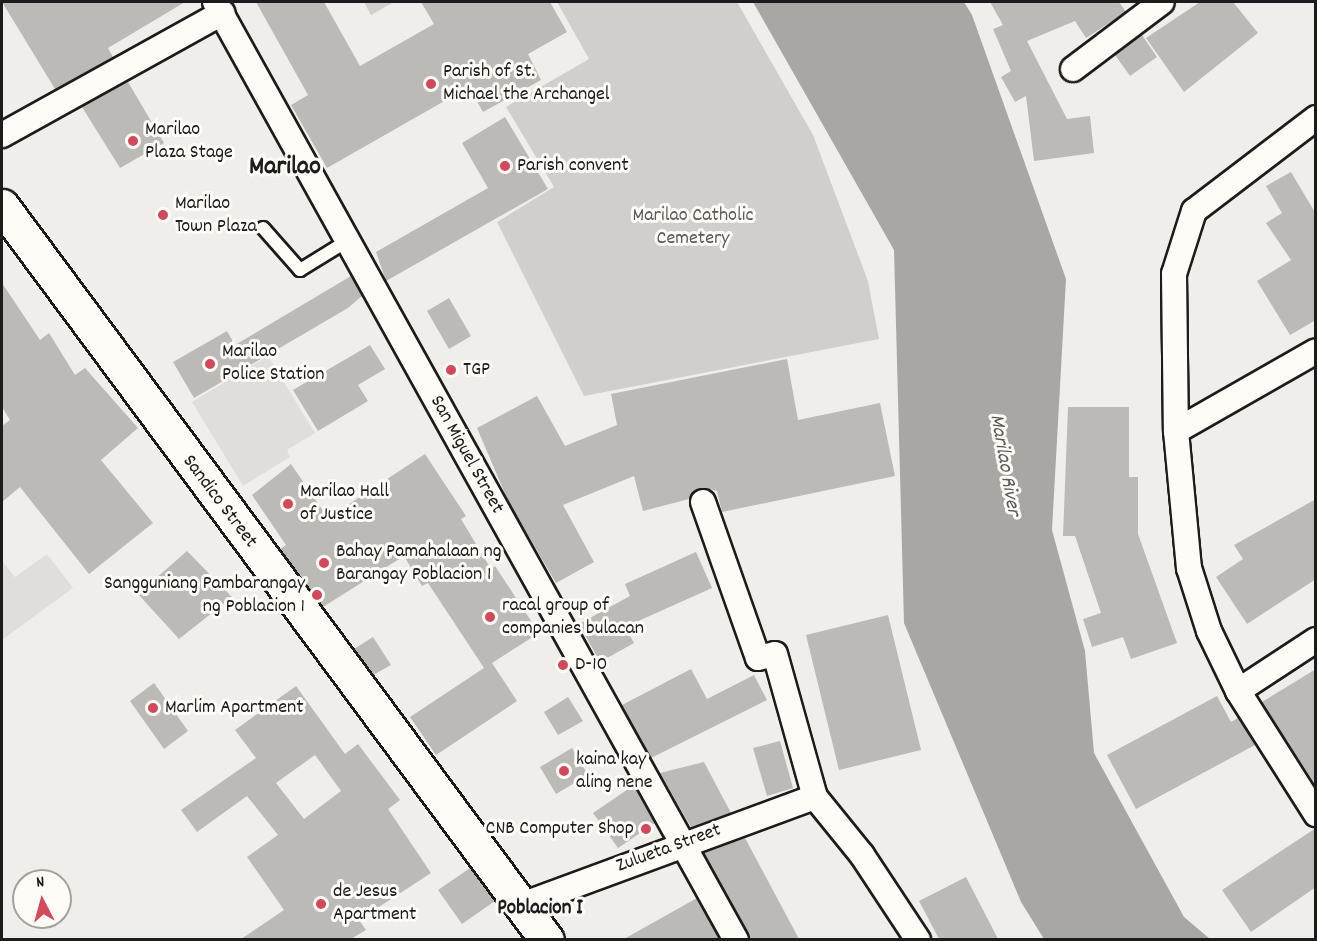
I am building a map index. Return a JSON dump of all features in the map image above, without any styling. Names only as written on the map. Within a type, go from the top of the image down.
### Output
[{"type":"main road","name":"Sandico Street","points":[[2,206],[78,315],[524,904],[547,939]]},
{"type":"street","points":[[1073,69],[1162,2]]},
{"type":"street","points":[[2,135],[219,7]]},
{"type":"street","name":"San Miguel Street","points":[[219,7],[736,939]]},
{"type":"street","points":[[1316,118],[1194,211],[1173,274],[1176,431],[1189,568],[1209,631],[1238,691],[1316,814]]},
{"type":"street","points":[[1176,431],[1316,351]]},
{"type":"street","points":[[703,502],[758,658],[775,654],[815,797],[862,855],[918,939]]},
{"type":"street","points":[[1238,691],[1316,639]]},
{"type":"street","name":"Zulueta Street","points":[[524,904],[682,843],[815,797]]},
{"type":"lane","points":[[263,228],[300,270],[348,241]]},
{"type":"shaded area","points":[[268,356],[315,433],[287,450],[290,457],[243,486],[192,402]]},
{"type":"shaded area","points":[[47,554],[73,588],[2,640],[2,561],[15,577]]},
{"type":"green space","points":[[364,2],[394,2],[371,15]]},
{"type":"green space","name":"Marilao Catholic Cemetery","points":[[557,2],[737,2],[813,135],[868,281],[879,339],[584,396],[497,222],[554,187],[506,107],[589,59]]},
{"type":"water","name":"Marilao River","points":[[753,2],[964,2],[972,15],[1066,279],[1052,530],[1085,651],[1094,753],[1184,917],[1210,939],[1044,939],[1021,902],[904,623],[894,250]]},
{"type":"building","points":[[2,2],[185,2],[108,48],[113,57],[55,89]]},
{"type":"building","name":"Parish of St. Michael the Archangel","points":[[256,2],[324,2],[360,66],[434,24],[421,2],[550,2],[567,32],[528,54],[541,80],[483,112],[469,87],[327,168],[291,105],[308,95]]},
{"type":"building","points":[[990,2],[1119,2],[1126,12],[1086,38],[1075,21],[1027,41],[1067,119],[1090,116],[1094,153],[1034,161],[1026,96],[1015,102],[1001,77],[1011,71],[993,29],[1003,25]]},
{"type":"building","points":[[1200,2],[1233,2],[1258,33],[1184,92],[1146,38]]},
{"type":"building","points":[[1142,35],[1157,57],[1130,76],[1115,55]]},
{"type":"building","points":[[128,82],[164,143],[120,168],[82,107]]},
{"type":"building","points":[[505,117],[548,189],[386,281],[376,252],[488,188],[462,143]]},
{"type":"building","points":[[1291,172],[1316,214],[1316,320],[1290,335],[1257,281],[1291,260],[1266,223],[1282,213],[1266,186]]},
{"type":"building","points":[[351,276],[362,296],[348,308],[194,398],[173,362],[227,331],[235,345]]},
{"type":"building","points":[[2,283],[40,340],[49,333],[75,375],[85,368],[138,428],[101,460],[153,523],[89,574],[20,487],[2,502],[2,426],[10,420],[2,407]]},
{"type":"building","points":[[449,298],[471,336],[449,349],[427,311]]},
{"type":"building","points":[[370,345],[385,369],[358,385],[368,401],[318,431],[293,390]]},
{"type":"building","points":[[787,359],[798,420],[880,403],[895,476],[722,512],[717,491],[705,488],[689,499],[643,511],[634,476],[563,505],[594,562],[556,583],[509,503],[477,428],[537,396],[565,446],[617,425],[611,394]]},
{"type":"building","points":[[1068,407],[1129,407],[1129,477],[1138,477],[1138,534],[1177,643],[1131,659],[1123,637],[1092,647],[1083,619],[1101,613],[1075,536],[1063,536]]},
{"type":"building","points":[[425,454],[466,516],[461,519],[491,569],[495,566],[539,633],[492,663],[517,701],[436,755],[410,717],[484,668],[428,583],[422,586],[404,556],[323,607],[280,549],[286,545],[252,495],[291,464],[328,518]]},
{"type":"building","points":[[1316,499],[1316,579],[1247,624],[1216,577],[1243,559],[1234,545]]},
{"type":"building","points":[[187,551],[232,597],[179,639],[138,594]]},
{"type":"building","points":[[696,552],[712,588],[625,627],[634,643],[600,662],[579,624],[630,596],[625,584]]},
{"type":"building","points":[[888,615],[921,750],[839,770],[806,635]]},
{"type":"building","points":[[373,637],[391,665],[373,675],[354,649]]},
{"type":"building","points":[[691,669],[707,699],[754,675],[767,700],[651,758],[622,705]]},
{"type":"building","points":[[1316,669],[1316,786],[1262,702]]},
{"type":"building","name":"Marlim Apartment","points":[[154,683],[188,731],[164,749],[130,701]]},
{"type":"building","points":[[296,686],[345,754],[358,744],[400,800],[388,809],[431,873],[359,920],[366,930],[351,939],[241,939],[284,910],[247,857],[278,835],[247,796],[197,832],[181,810],[256,758],[235,730]],"holes":[[[315,755],[341,791],[304,819],[276,783]]]},
{"type":"building","points":[[1217,696],[1231,722],[1238,718],[1255,745],[1136,809],[1107,755]]},
{"type":"building","points":[[568,697],[583,721],[558,735],[544,712]]},
{"type":"building","points":[[780,741],[793,788],[767,796],[753,748]]},
{"type":"building","name":"kaina kay aling nene","points":[[572,748],[588,775],[556,794],[540,767]]},
{"type":"building","points":[[704,762],[731,813],[691,827],[660,773]]},
{"type":"building","points":[[634,785],[655,823],[618,848],[593,813]]},
{"type":"building","points":[[1316,828],[1316,887],[1251,932],[1222,890]]},
{"type":"building","points":[[745,838],[799,939],[750,939],[704,853]]},
{"type":"building","points":[[470,868],[495,901],[462,924],[438,890]]},
{"type":"building","points":[[966,877],[998,939],[939,939],[919,901]]},
{"type":"building","points":[[697,898],[719,939],[624,939]]},
{"type":"place","name":"Parish of St. Michael the Archangel","points":[[431,84]]},
{"type":"place","name":"Marilao Plaza Stage","points":[[133,141]]},
{"type":"place","name":"Parish convent","points":[[505,166]]},
{"type":"place","name":"Marilao Town Plaza","points":[[163,215]]},
{"type":"place","name":"Marilao Police Station","points":[[210,364]]},
{"type":"place","name":"TGP","points":[[451,370]]},
{"type":"place","name":"Marilao Hall of Justice","points":[[288,504]]},
{"type":"place","name":"Bahay Pamahalaan ng Barangay Poblacion 1","points":[[324,563]]},
{"type":"place","name":"Sangguniang Pambarangay ng Poblacion 1","points":[[317,595]]},
{"type":"place","name":"racal group of companies bulacan","points":[[490,617]]},
{"type":"place","name":"D-10","points":[[563,665]]},
{"type":"place","name":"Marlim Apartment","points":[[153,708]]},
{"type":"place","name":"kaina kay aling nene","points":[[564,771]]},
{"type":"place","name":"CNB Computer Shop","points":[[646,829]]},
{"type":"place","name":"de Jesus Apartment","points":[[321,904]]},
{"type":"district","name":"Marilao","points":[[285,168]]},
{"type":"district","name":"Poblacion I","points":[[540,909]]}]
